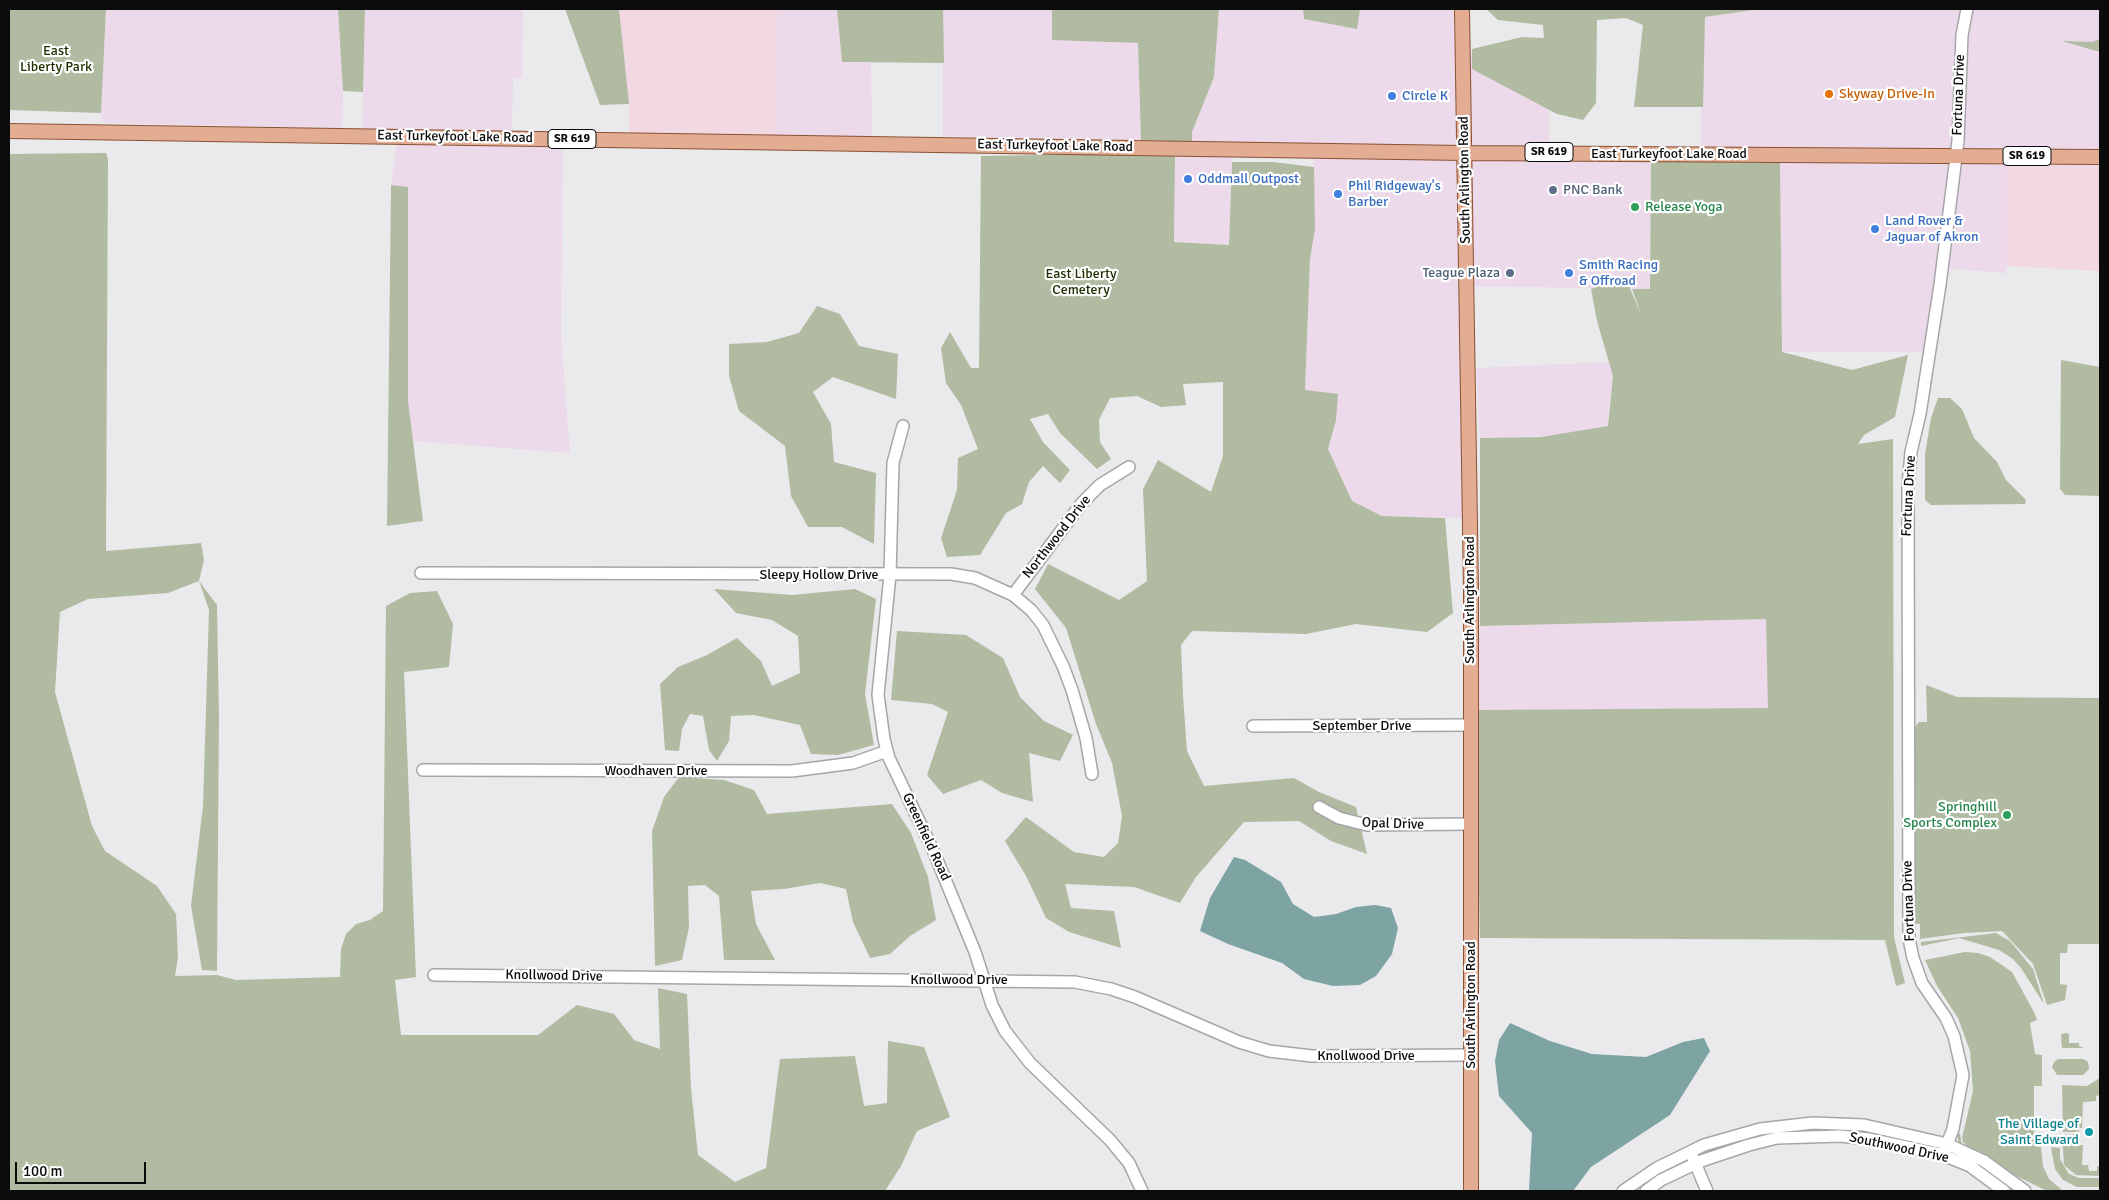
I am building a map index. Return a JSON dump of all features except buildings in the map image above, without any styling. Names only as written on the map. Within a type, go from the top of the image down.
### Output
[{"type":"main road","name":"South Arlington Road","points":[[1462,9],[1470,554],[1471,1191]]},
{"type":"main road","name":"East Turkeyfoot Lake Road","points":[[9,131],[1464,153],[2100,157]]},
{"type":"street","name":"Fortuna Drive","points":[[1945,1149],[1960,1095],[1961,1059],[1946,1018],[1922,983],[1913,958],[1907,915],[1908,486],[1911,452],[1920,414],[1933,333],[1956,156],[1962,35],[1968,9]]},
{"type":"street","name":"Greenfield Road","points":[[902,426],[893,463],[890,575],[878,695],[886,751],[933,850],[985,980],[992,1005],[1013,1044],[1110,1140],[1128,1163],[1142,1191]]},
{"type":"street","name":"Northwood Drive","points":[[1013,594],[1082,503],[1100,485],[1128,467]]},
{"type":"street","name":"Sleepy Hollow Drive","points":[[421,573],[957,575],[987,582],[1013,594],[1039,619],[1063,666],[1082,722],[1092,774]]},
{"type":"street","name":"September Drive","points":[[1253,726],[1470,725]]},
{"type":"street","name":"Woodhaven Drive","points":[[423,770],[792,771],[852,763],[886,751]]},
{"type":"street","name":"Opal Drive","points":[[1319,807],[1340,818],[1367,825],[1470,824]]},
{"type":"street","name":"Knollwood Drive","points":[[434,975],[1075,982],[1111,989],[1135,997],[1239,1042],[1287,1054],[1471,1055]]},
{"type":"street","name":"Southwood Drive","points":[[1623,1191],[1657,1168],[1725,1138],[1760,1129],[1812,1123],[1864,1125],[1984,1161],[2025,1191]]},
{"type":"street","name":"Southwood Drive","points":[[1646,1191],[1661,1180],[1695,1164],[1749,1145],[1777,1138],[1840,1136],[1945,1149],[2004,1191]]},
{"type":"street","points":[[1690,1152],[1707,1191]]},
{"type":"shaded area","points":[[106,9],[338,9],[343,91],[342,128],[103,123],[101,113]]},
{"type":"shaded area","points":[[365,9],[523,9],[522,78],[513,78],[512,138],[362,136]]},
{"type":"shaded area","points":[[619,9],[778,9],[776,135],[629,133],[629,104]]},
{"type":"shaded area","points":[[778,9],[837,9],[842,62],[871,63],[872,137],[776,135]]},
{"type":"shaded area","points":[[943,9],[1052,9],[1052,40],[1138,43],[1141,140],[943,136]]},
{"type":"shaded area","points":[[1219,9],[1303,9],[1304,19],[1356,29],[1360,9],[1462,9],[1463,54],[1549,61],[1549,152],[1651,153],[1650,289],[1467,286],[1470,518],[1382,516],[1352,501],[1342,482],[1328,449],[1336,420],[1305,390],[1310,259],[1315,229],[1313,151],[1192,148],[1192,132],[1214,77]]},
{"type":"shaded area","points":[[1758,9],[2100,9],[2100,157],[2006,156],[2006,273],[1942,268],[1930,352],[1782,352],[1780,155],[1700,154],[1705,17]]},
{"type":"shaded area","points":[[397,141],[563,143],[561,336],[570,453],[413,441],[408,401],[408,188],[391,185]]},
{"type":"shaded area","points":[[1175,153],[1232,153],[1229,245],[1174,242]]},
{"type":"shaded area","points":[[2006,161],[2100,162],[2100,271],[2006,266]]},
{"type":"shaded area","points":[[1609,362],[1613,376],[1606,434],[1480,438],[1476,368]]},
{"type":"shaded area","points":[[1767,619],[1769,708],[1475,710],[1480,626]]},
{"type":"green space","name":"East Liberty Park","points":[[9,9],[106,9],[101,113],[9,110]]},
{"type":"green space","points":[[338,9],[365,9],[363,92],[343,91]]},
{"type":"green space","points":[[565,9],[619,9],[629,104],[600,105]]},
{"type":"green space","points":[[837,9],[943,9],[944,63],[842,62]]},
{"type":"green space","points":[[1052,9],[1219,9],[1214,77],[1192,132],[1192,142],[1141,140],[1138,43],[1052,40]]},
{"type":"green space","points":[[1303,9],[1360,9],[1357,29],[1304,19]]},
{"type":"green space","points":[[1486,9],[1760,9],[1705,17],[1703,107],[1634,107],[1643,25],[1626,18],[1597,20],[1596,103],[1583,120],[1557,114],[1472,69],[1472,49],[1522,37],[1544,38],[1543,25],[1498,20]]},
{"type":"green space","points":[[2100,39],[2100,52],[2062,41],[2092,42]]},
{"type":"green space","points":[[106,153],[108,159],[106,551],[201,543],[204,560],[199,581],[168,593],[88,599],[60,612],[55,692],[92,826],[105,851],[157,886],[176,914],[178,957],[175,976],[217,975],[236,980],[340,977],[341,949],[346,934],[356,924],[370,920],[383,911],[386,606],[410,593],[437,591],[453,624],[449,667],[404,672],[416,977],[395,980],[401,1035],[538,1035],[577,1005],[614,1014],[634,1040],[660,1049],[658,988],[687,994],[691,1088],[698,1155],[735,1182],[766,1168],[780,1059],[855,1056],[864,1106],[887,1103],[888,1041],[924,1047],[950,1117],[917,1131],[901,1166],[885,1191],[9,1191],[9,154]]},
{"type":"green space","name":"East Liberty Cemetery","points":[[1175,153],[1174,242],[1229,245],[1232,162],[1273,162],[1314,167],[1315,229],[1310,259],[1305,390],[1338,394],[1336,420],[1328,449],[1352,501],[1382,516],[1445,518],[1453,613],[1427,632],[1356,624],[1306,634],[1192,631],[1181,645],[1187,751],[1204,786],[1294,778],[1319,792],[1356,807],[1367,854],[1331,841],[1299,821],[1244,822],[1196,877],[1180,903],[1134,887],[1065,884],[1071,908],[1114,911],[1121,948],[1069,932],[1046,918],[1026,876],[1005,841],[1026,817],[1074,852],[1104,857],[1118,843],[1122,816],[1112,763],[1096,724],[1066,628],[1035,589],[1048,564],[1119,600],[1147,581],[1143,489],[1158,460],[1211,492],[1223,456],[1223,382],[1183,384],[1186,405],[1161,407],[1137,396],[1110,398],[1099,420],[1100,442],[1111,459],[1097,469],[1060,433],[1048,414],[1030,419],[1043,442],[1070,470],[1060,483],[1043,466],[1029,482],[1022,504],[1006,513],[980,555],[947,557],[941,538],[957,490],[958,458],[978,449],[961,405],[946,383],[941,348],[950,332],[971,368],[979,368],[981,156]]},
{"type":"green space","points":[[1651,160],[1780,160],[1782,352],[1852,370],[1908,355],[1895,417],[1864,435],[1858,444],[1893,439],[1894,937],[1905,983],[1896,986],[1885,940],[1480,938],[1475,710],[1768,708],[1766,619],[1480,626],[1480,438],[1541,437],[1608,426],[1613,376],[1597,321],[1591,289],[1625,277],[1641,314],[1632,289],[1650,289]]},
{"type":"green space","points":[[391,185],[408,187],[408,401],[423,521],[387,526]]},
{"type":"green space","points":[[817,306],[840,314],[859,346],[898,354],[896,399],[833,377],[813,392],[831,424],[834,462],[876,473],[874,544],[842,527],[808,527],[791,496],[785,446],[739,411],[729,376],[729,344],[767,342],[799,333]]},
{"type":"green space","points":[[2061,360],[2100,367],[2100,496],[2065,495],[2060,489]]},
{"type":"green space","points":[[1938,398],[1950,398],[1962,409],[1974,438],[1997,462],[2006,480],[2026,500],[2025,504],[1931,505],[1925,500],[1925,454],[1931,418]]},
{"type":"green space","points":[[199,581],[217,605],[219,718],[217,971],[202,970],[191,906],[203,806],[209,610]]},
{"type":"green space","points":[[714,589],[792,595],[855,589],[876,599],[865,694],[874,745],[838,755],[811,754],[800,725],[754,715],[731,716],[729,741],[717,761],[709,750],[703,716],[690,714],[682,729],[679,751],[665,750],[660,684],[678,667],[707,655],[737,638],[761,661],[772,686],[800,673],[798,636],[772,620],[736,613]]},
{"type":"green space","points":[[897,631],[966,635],[1003,658],[1020,697],[1044,721],[1073,735],[1060,761],[1029,753],[1033,802],[1002,793],[981,780],[943,794],[927,775],[948,712],[932,704],[891,700]]},
{"type":"green space","name":"Springhill Sports Complex","points":[[1926,685],[1957,697],[2100,698],[2100,944],[2068,944],[2067,953],[2060,953],[2060,984],[2067,985],[2065,1000],[2047,1005],[2033,964],[2002,931],[1964,933],[1920,939],[1920,924],[1913,924],[1914,728],[1919,722],[1927,722]]},
{"type":"green space","points":[[679,777],[724,780],[754,790],[767,814],[892,804],[911,833],[928,877],[936,920],[910,936],[890,954],[870,958],[853,922],[846,889],[820,883],[784,889],[751,891],[756,924],[775,960],[724,960],[719,896],[705,885],[688,886],[689,927],[682,960],[655,966],[652,831],[664,797]]},
{"type":"green space","points":[[1996,933],[2010,941],[2033,969],[2044,1004],[2021,968],[2013,959],[1999,950],[1959,938],[1921,946],[1921,942]]},
{"type":"green space","points":[[1965,952],[1978,953],[1990,957],[2012,972],[2035,1014],[2037,1020],[2030,1023],[2035,1054],[2042,1055],[2042,1086],[2034,1086],[2034,1146],[2041,1147],[2043,1166],[2049,1179],[2063,1191],[2047,1191],[1968,1152],[1959,1145],[1957,1133],[1960,1134],[1962,1145],[1971,1150],[1963,1142],[1962,1138],[1973,1091],[1970,1051],[1958,1018],[1937,986],[1925,960]]},
{"type":"green space","points":[[2061,1034],[2069,1034],[2069,1043],[2079,1043],[2079,1046],[2084,1048],[2062,1048]]},
{"type":"green space","points":[[2058,1059],[2083,1059],[2088,1062],[2089,1069],[2083,1075],[2057,1075],[2052,1067]]},
{"type":"green space","points":[[2100,1078],[2100,1095],[2096,1096],[2096,1101],[2083,1102],[2082,1128],[2079,1128],[2079,1132],[2063,1132],[2062,1085],[2087,1086]]},
{"type":"green space","points":[[2079,1134],[2080,1145],[2083,1145],[2082,1165],[2088,1165],[2089,1171],[2097,1171],[2097,1166],[2100,1166],[2100,1176],[2076,1175],[2064,1165],[2062,1135]]},
{"type":"green space","points":[[2051,1147],[2060,1148],[2060,1159],[2069,1174],[2079,1178],[2100,1178],[2100,1187],[2077,1187],[2063,1180],[2055,1169]]},
{"type":"water","points":[[1234,857],[1245,860],[1281,882],[1293,904],[1314,917],[1336,914],[1356,907],[1375,905],[1391,908],[1398,928],[1392,954],[1376,976],[1360,985],[1333,986],[1304,979],[1282,963],[1228,944],[1200,931],[1210,898]]},
{"type":"water","points":[[1510,1023],[1550,1041],[1592,1054],[1646,1057],[1683,1042],[1704,1038],[1710,1051],[1670,1115],[1591,1167],[1573,1191],[1529,1191],[1532,1133],[1499,1096],[1495,1061],[1499,1040]]},
{"type":"place","name":"Skyway Drive-In","points":[[1829,94]]},
{"type":"place","name":"Circle K","points":[[1392,96]]},
{"type":"place","name":"Oddmall Outpost","points":[[1188,179]]},
{"type":"place","name":"PNC Bank","points":[[1553,190]]},
{"type":"place","name":"Phil Ridgeway's Barber","points":[[1338,194]]},
{"type":"place","name":"Release Yoga","points":[[1635,207]]},
{"type":"place","name":"Land Rover & Jaguar of Akron","points":[[1875,229]]},
{"type":"place","name":"Teague Plaza","points":[[1510,273]]},
{"type":"place","name":"Smith Racing & Offroad","points":[[1569,273]]},
{"type":"place","name":"Springhill Sports Complex","points":[[2007,815]]},
{"type":"place","name":"The Village of Saint Edward","points":[[2089,1132]]}]
